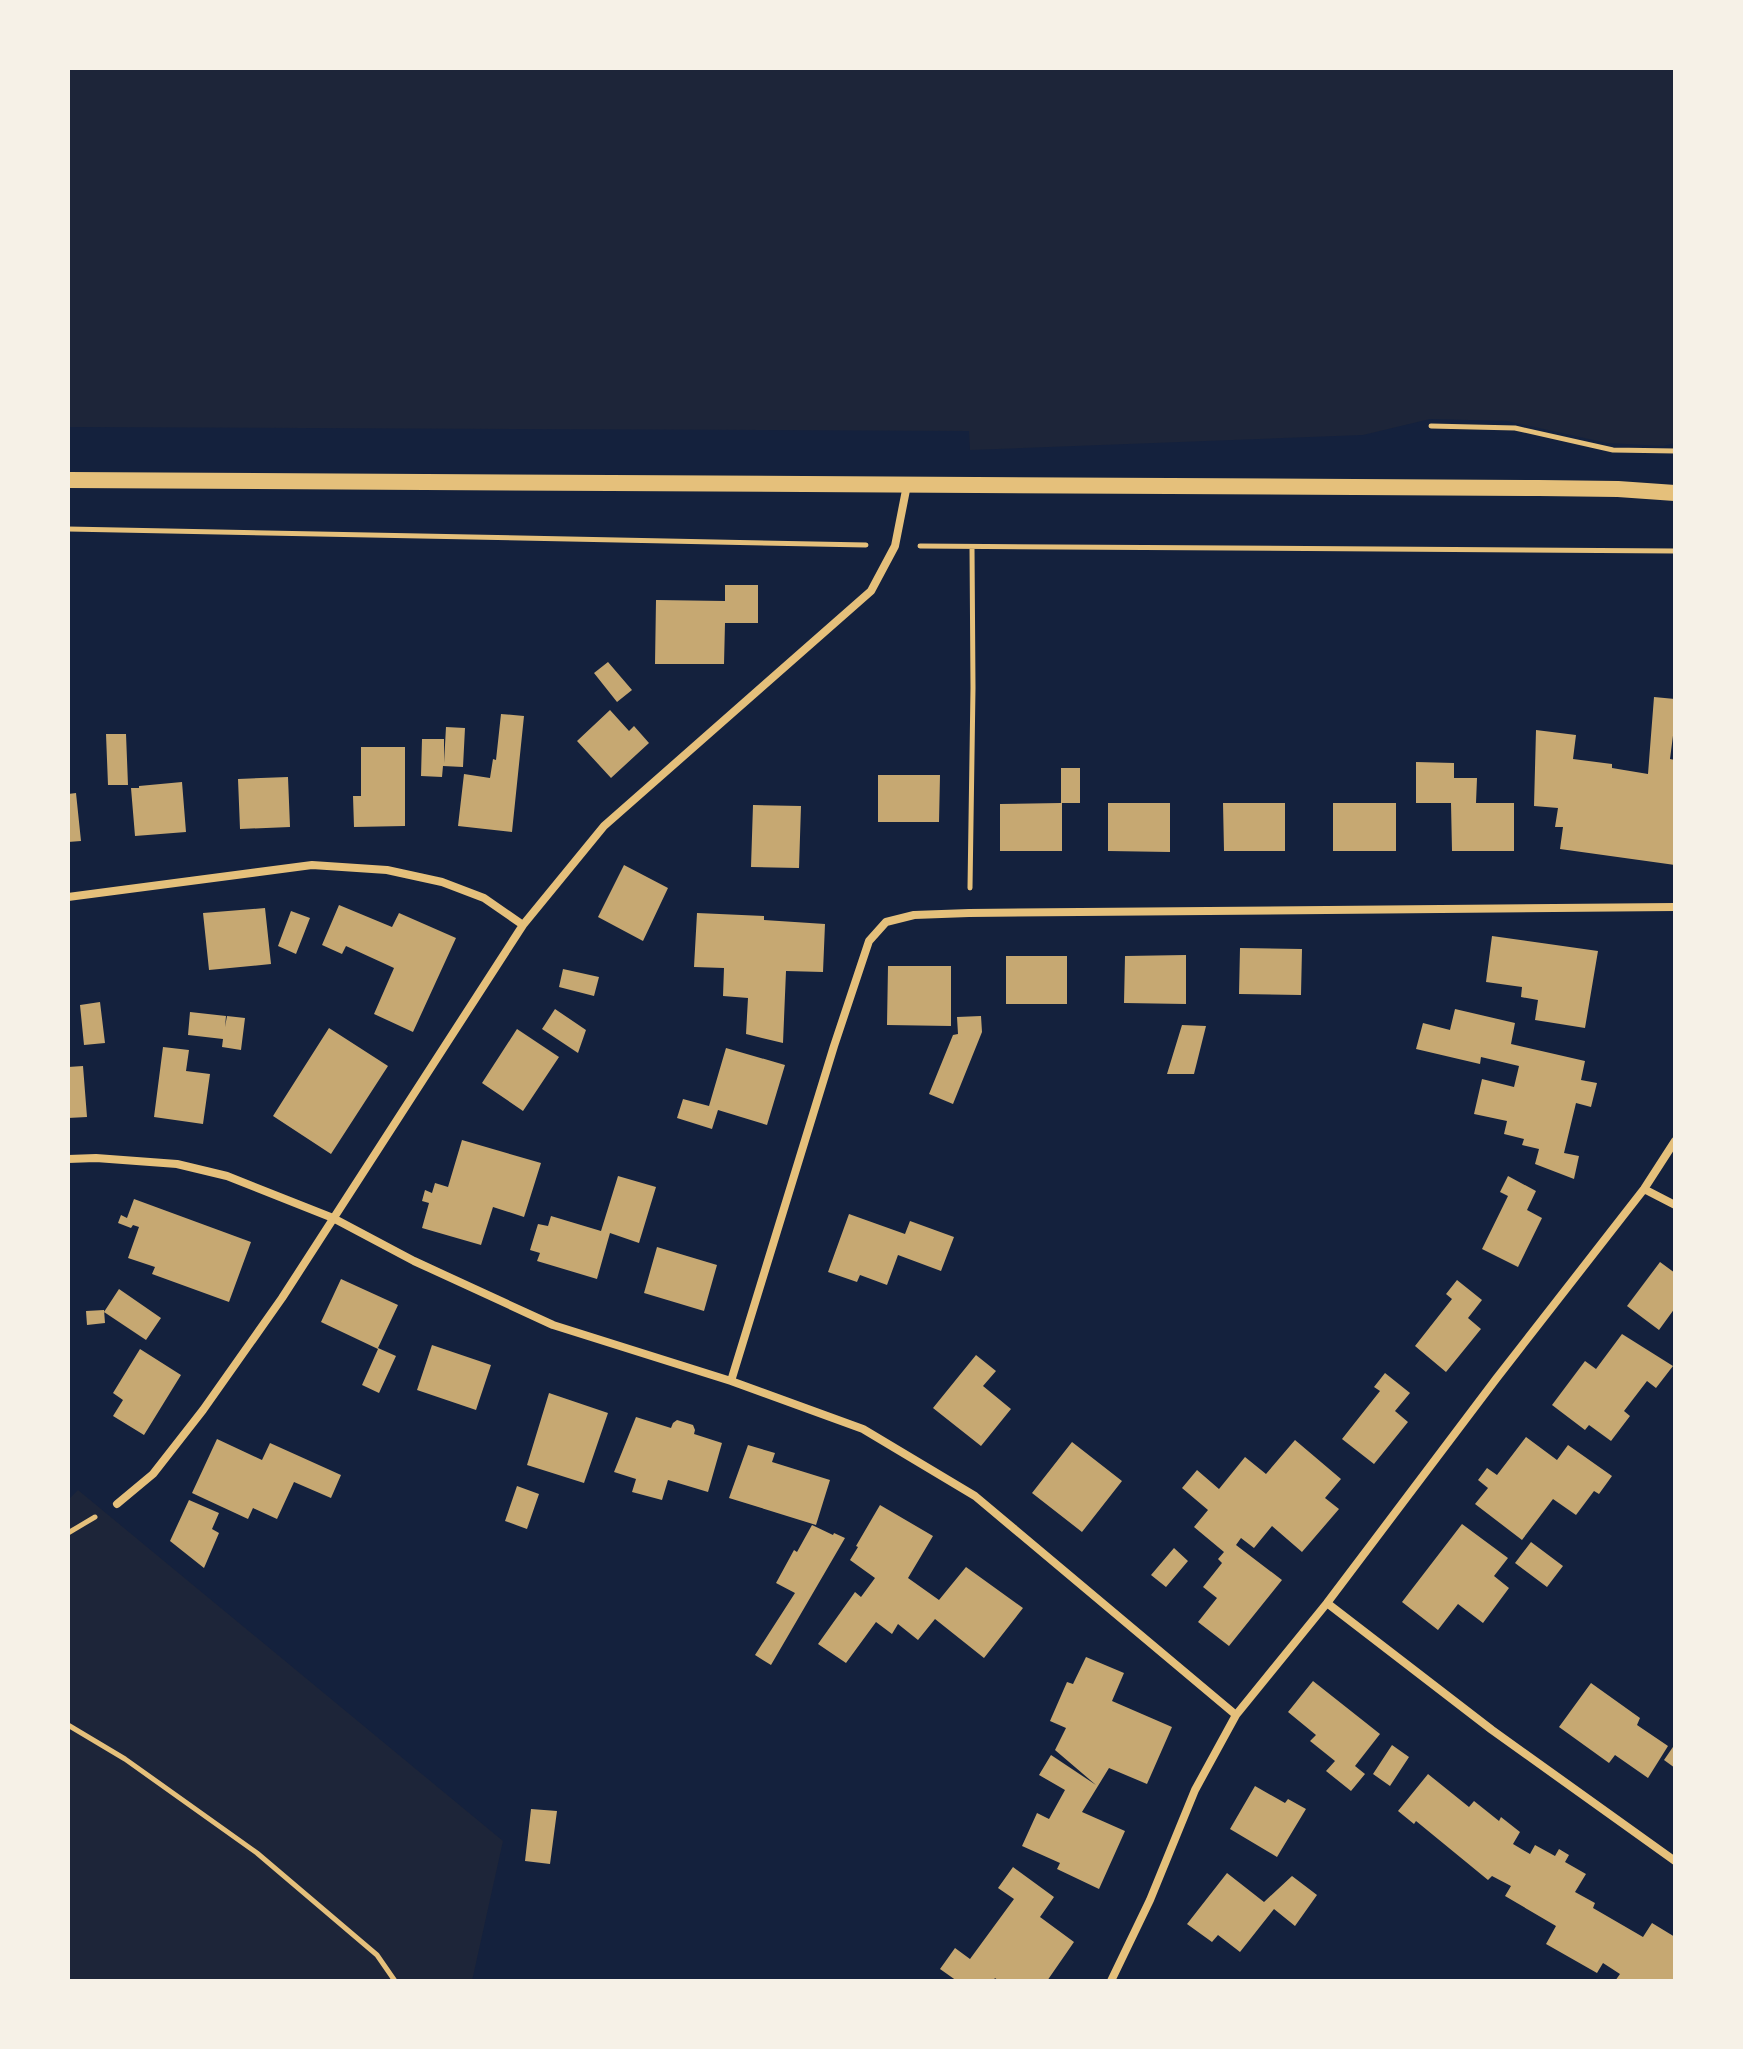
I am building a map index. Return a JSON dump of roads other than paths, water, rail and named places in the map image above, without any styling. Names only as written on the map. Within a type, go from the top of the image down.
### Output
[{"type":"main road","points":[[68,480],[1524,488],[1675,493]]},
{"type":"street","points":[[117,1504],[153,1474],[203,1410],[282,1298],[523,925],[604,826],[871,591],[895,546],[907,485]]},
{"type":"street","points":[[68,897],[312,865],[387,870],[442,882],[484,898],[523,925]]},
{"type":"street","points":[[731,1381],[869,941],[886,922],[914,915],[969,913],[1675,907]]},
{"type":"street","points":[[1111,1981],[1150,1900],[1195,1790],[1236,1715],[1327,1603],[1644,1189],[1675,1141]]},
{"type":"street","points":[[68,1159],[177,1164],[227,1176],[333,1218],[414,1261],[553,1325],[731,1381],[863,1429],[975,1496],[1236,1715]]},
{"type":"street","points":[[1644,1189],[1675,1205]]},
{"type":"street","points":[[1327,1603],[1492,1730],[1675,1861]]}]
